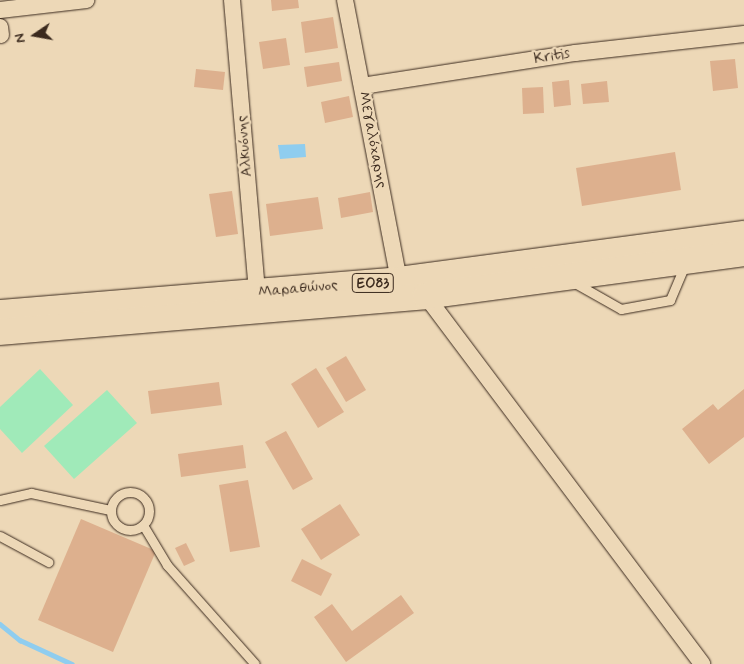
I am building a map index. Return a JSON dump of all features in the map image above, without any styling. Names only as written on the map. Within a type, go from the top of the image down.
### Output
[{"type":"main road","name":"Μαραθώνος","points":[[0,313],[399,280],[744,234]]},
{"type":"main road","name":"Μαραθώνος","points":[[0,332],[426,296],[744,253]]},
{"type":"street","points":[[0,10],[86,0]]},
{"type":"street","name":"Αλκυόνης","points":[[232,0],[257,293]]},
{"type":"street","name":"Μεγαλόχαρης","points":[[345,0],[399,280]]},
{"type":"street","points":[[0,26],[1,36]]},
{"type":"street","name":"Kritis","points":[[362,86],[575,53],[744,34]]},
{"type":"street","points":[[426,296],[702,664]]},
{"type":"lane","points":[[566,278],[621,309],[670,300],[686,261]]},
{"type":"lane","points":[[0,500],[31,493],[110,510],[119,527],[131,530],[143,525]]},
{"type":"lane","points":[[110,510],[119,494],[138,493],[148,508],[143,525],[167,565],[256,664]]},
{"type":"lane","points":[[0,536],[48,562]]},
{"type":"green space","points":[[40,369],[73,405],[22,453],[0,429],[0,407]]},
{"type":"green space","points":[[107,390],[137,423],[74,479],[44,446]]},
{"type":"water","points":[[305,144],[306,157],[280,159],[278,145]]},
{"type":"building","points":[[271,0],[298,0],[299,8],[272,11]]},
{"type":"building","points":[[333,17],[338,48],[305,53],[301,22]]},
{"type":"building","points":[[286,38],[290,65],[263,69],[259,42]]},
{"type":"building","points":[[735,59],[738,88],[713,91],[710,61]]},
{"type":"building","points":[[339,62],[342,81],[307,87],[304,67]]},
{"type":"building","points":[[196,69],[225,72],[223,90],[194,87]]},
{"type":"building","points":[[569,80],[571,105],[554,107],[552,82]]},
{"type":"building","points":[[607,81],[609,102],[583,104],[581,84]]},
{"type":"building","points":[[543,87],[544,113],[523,114],[522,88]]},
{"type":"building","points":[[349,96],[353,117],[325,123],[321,102]]},
{"type":"building","points":[[675,152],[681,190],[582,206],[576,168]]},
{"type":"building","points":[[232,191],[238,234],[216,237],[209,194]]},
{"type":"building","points":[[370,192],[373,212],[341,218],[338,198]]},
{"type":"building","points":[[318,197],[323,229],[270,236],[266,204]]},
{"type":"building","points":[[346,356],[366,390],[346,402],[326,368]]},
{"type":"building","points":[[316,368],[344,412],[318,428],[291,384]]},
{"type":"building","points":[[219,382],[222,405],[151,414],[148,391]]},
{"type":"building","points":[[744,389],[744,437],[709,464],[682,429],[713,404],[718,410]]},
{"type":"building","points":[[286,431],[313,479],[293,490],[265,442]]},
{"type":"building","points":[[243,445],[246,468],[181,477],[178,454]]},
{"type":"building","points":[[248,480],[260,547],[230,552],[219,485]]},
{"type":"building","points":[[340,504],[360,535],[321,560],[301,529]]},
{"type":"building","points":[[81,519],[156,551],[113,652],[38,620]]},
{"type":"building","points":[[186,543],[195,561],[184,566],[175,548]]},
{"type":"building","points":[[302,559],[332,574],[321,596],[291,581]]},
{"type":"building","points":[[401,595],[414,613],[346,662],[314,617],[332,604],[352,631]]},
{"type":"waterway","points":[[0,624],[20,640],[72,664]]}]
